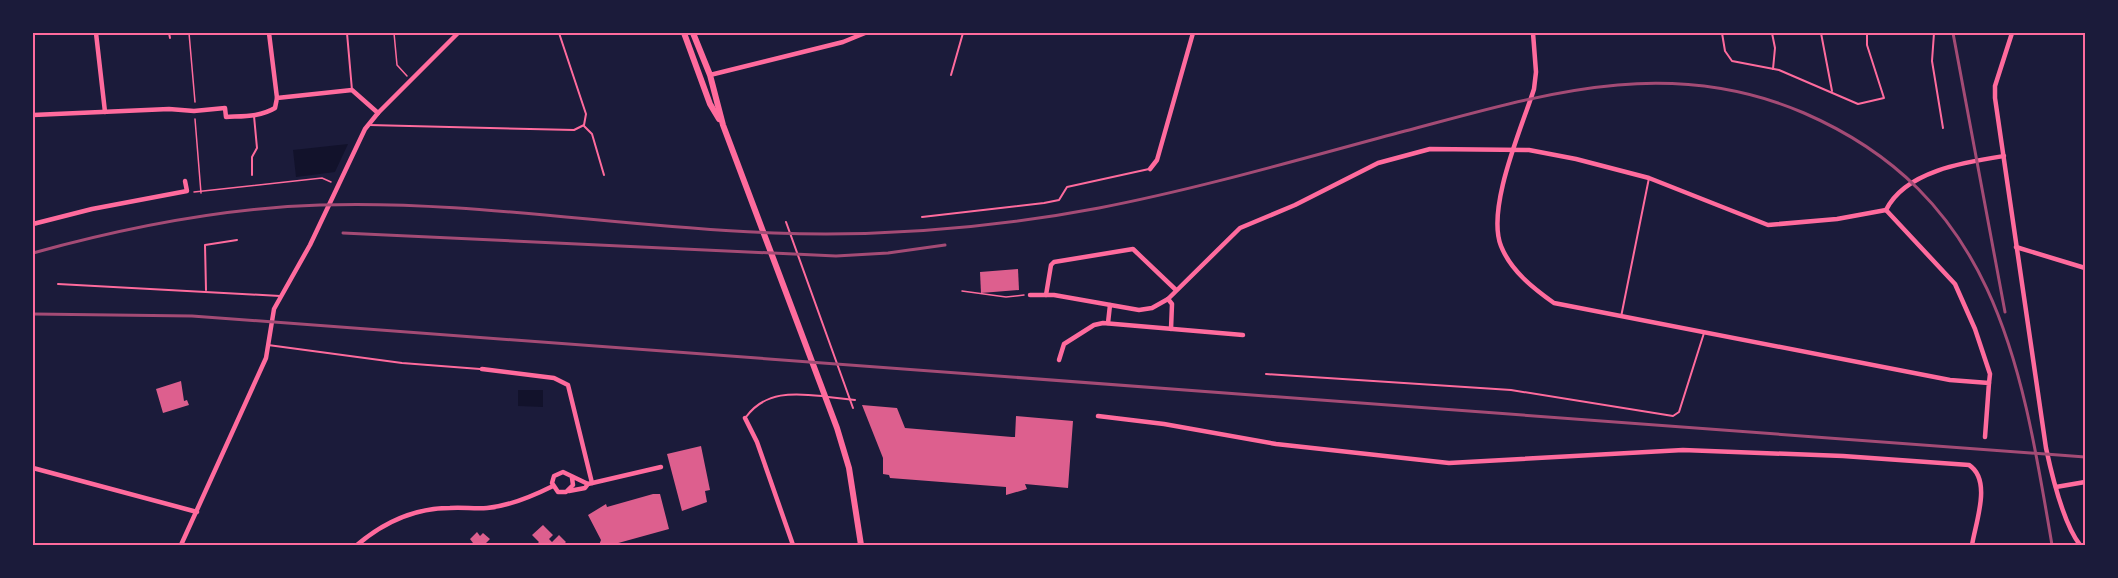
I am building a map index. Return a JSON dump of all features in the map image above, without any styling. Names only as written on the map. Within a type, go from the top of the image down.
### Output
[{"type":"main road","points":[[689,34],[837,428],[849,468],[861,545]]},
{"type":"main road","points":[[705,78],[710,104],[723,125]]},
{"type":"street","points":[[96,33],[105,112]]},
{"type":"street","points":[[33,115],[194,111],[225,108],[226,117],[264,114],[275,108],[277,98],[269,33]]},
{"type":"street","points":[[181,545],[266,358],[272,314],[368,125],[458,33]]},
{"type":"street","points":[[705,78],[815,49],[865,33]]},
{"type":"street","points":[[1149,169],[1157,160],[1193,33]]},
{"type":"street","points":[[1533,33],[1536,72],[1534,89],[1513,152],[1501,195],[1498,217],[1501,245],[1528,285],[1554,303],[1950,380],[1989,383]]},
{"type":"street","points":[[2012,33],[1995,86],[2016,247],[2046,448],[2056,487],[2071,529],[2080,545]]},
{"type":"street","points":[[277,98],[352,90],[378,113]]},
{"type":"street","points":[[1030,295],[1046,295],[1146,310],[1168,298],[1240,228],[1295,205],[1378,163],[1430,149],[1513,152],[1528,150],[1576,159],[1649,178],[1768,225],[1837,219],[1886,210],[1897,193],[1938,170],[2004,156]]},
{"type":"street","points":[[33,224],[92,208],[187,191],[186,181]]},
{"type":"street","points":[[1886,210],[1954,284],[1962,297],[1990,374],[1985,437]]},
{"type":"street","points":[[2016,247],[2085,268]]},
{"type":"street","points":[[1046,295],[1051,265],[1054,262],[1126,249],[1141,253],[1176,291]]},
{"type":"street","points":[[1168,298],[1172,304],[1171,329]]},
{"type":"street","points":[[1108,323],[1110,305]]},
{"type":"street","points":[[1059,360],[1064,344],[1094,325],[1108,323],[1243,335]]},
{"type":"street","points":[[482,369],[520,372],[566,382],[572,393],[590,484]]},
{"type":"street","points":[[1098,416],[1218,432],[1276,444],[1449,464],[1683,450],[1931,461],[1969,465],[1978,471],[1982,482],[1972,545]]},
{"type":"street","points":[[744,418],[757,442],[793,545]]},
{"type":"street","points":[[590,484],[560,472],[554,476],[553,486],[558,492],[569,491],[661,467]]},
{"type":"street","points":[[33,468],[197,512]]},
{"type":"street","points":[[569,491],[573,485],[572,478]]},
{"type":"street","points":[[2056,487],[2085,482]]},
{"type":"street","points":[[357,545],[388,522],[406,515],[447,508],[488,508],[521,499],[553,486]]},
{"type":"lane","points":[[169,33],[170,38]]},
{"type":"lane","points":[[347,33],[352,90]]},
{"type":"lane","points":[[559,33],[586,114],[584,125]]},
{"type":"lane","points":[[951,75],[963,33]]},
{"type":"lane","points":[[1722,33],[1725,51],[1732,61],[1773,69],[1832,91],[1858,104],[1884,98],[1867,45],[1867,33]]},
{"type":"lane","points":[[1772,33],[1775,48],[1773,69]]},
{"type":"lane","points":[[1821,33],[1832,91]]},
{"type":"lane","points":[[1934,33],[1932,61],[1943,128]]},
{"type":"lane","points":[[252,175],[252,157],[257,148],[254,115]]},
{"type":"lane","points":[[368,125],[574,130],[584,125]]},
{"type":"lane","points":[[584,125],[592,134],[604,175]]},
{"type":"lane","points":[[922,217],[1044,204],[1059,200],[1067,187],[1149,169]]},
{"type":"lane","points":[[1621,316],[1649,178]]},
{"type":"lane","points":[[786,222],[853,408]]},
{"type":"lane","points":[[206,291],[205,245],[237,240]]},
{"type":"lane","points":[[58,284],[282,296]]},
{"type":"lane","points":[[1266,374],[1511,390],[1674,416],[1679,412],[1704,333]]},
{"type":"lane","points":[[268,345],[402,363],[482,369]]},
{"type":"lane","points":[[744,418],[751,410],[775,396],[792,393],[855,400]]},
{"type":"path","points":[[394,33],[397,65],[411,80]]},
{"type":"path","points":[[187,191],[201,193],[322,178],[337,185]]},
{"type":"path","points":[[962,291],[1006,297],[1030,295]]},
{"type":"shaded area","points":[[348,144],[335,172],[296,177],[293,150]]},
{"type":"shaded area","points":[[518,390],[543,390],[543,407],[518,406]]},
{"type":"building","points":[[1018,269],[1019,290],[981,293],[980,272]]},
{"type":"building","points":[[181,381],[184,401],[187,400],[189,405],[163,413],[156,389]]},
{"type":"building","points":[[862,405],[897,408],[905,428],[1012,437],[1015,437],[1016,416],[1073,421],[1068,488],[1025,484],[1027,489],[1006,495],[1006,487],[890,478],[889,475],[883,474],[883,458]]},
{"type":"building","points":[[701,446],[710,490],[705,491],[707,502],[682,511],[667,454]]},
{"type":"building","points":[[660,494],[669,529],[611,545],[599,545],[601,540],[588,515],[606,504],[607,507]]},
{"type":"building","points":[[543,525],[553,535],[549,539],[552,542],[559,535],[566,542],[563,545],[536,545],[539,542],[532,535]]},
{"type":"building","points":[[477,532],[480,536],[483,533],[490,539],[484,545],[471,545],[473,543],[470,539]]},
{"type":"railway","points":[[1953,33],[2005,312]]},
{"type":"railway","points":[[33,253],[175,220],[247,210],[320,205],[491,210],[661,226],[774,233],[856,234],[938,230],[1019,221],[1099,208],[1253,172],[1456,117],[1555,94],[1604,86],[1653,83],[1703,86],[1753,95],[1804,113],[1868,148],[1919,190],[1958,238],[1988,291],[2010,349],[2027,412],[2052,545]]},
{"type":"railway","points":[[343,233],[836,256],[888,253],[945,245]]},
{"type":"railway","points":[[33,314],[192,316],[2085,457]]}]
